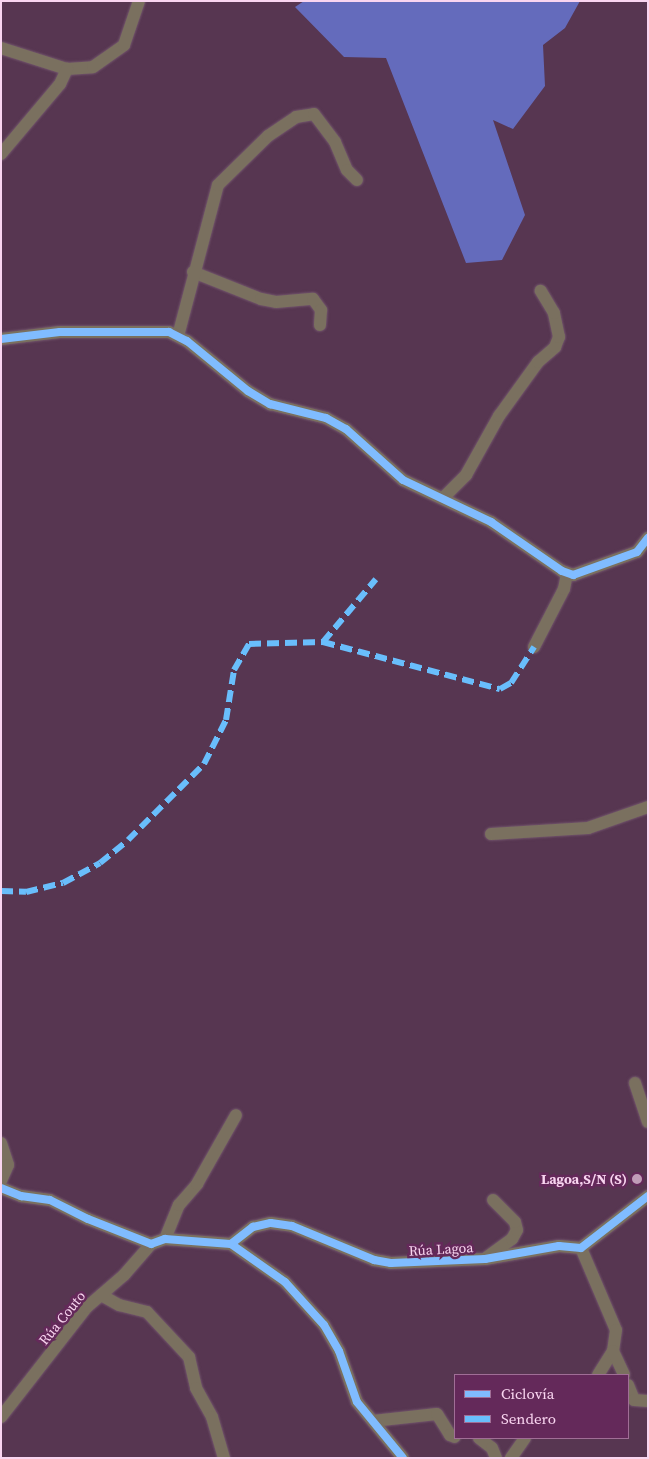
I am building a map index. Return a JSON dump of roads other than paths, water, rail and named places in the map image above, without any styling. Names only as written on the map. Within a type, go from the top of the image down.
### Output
[{"type":"street","points":[[1,48],[67,69],[93,66],[124,45],[139,1]]},
{"type":"street","points":[[1,154],[60,84],[67,69]]},
{"type":"street","points":[[178,336],[193,272],[218,185],[268,136],[296,117],[314,114],[322,121],[335,142],[347,170],[357,180]]},
{"type":"street","points":[[193,272],[261,299],[276,302],[313,299],[321,310],[320,324]]},
{"type":"street","points":[[443,498],[466,475],[499,416],[538,362],[555,347],[559,337],[554,312],[541,291]]},
{"type":"street","points":[[1,339],[60,332],[169,332],[178,336],[248,391],[270,404],[326,418],[346,429],[404,480],[427,494],[443,498],[491,522],[567,573],[586,572],[637,552],[648,538]]},
{"type":"street","points":[[534,647],[564,589],[567,573]]},
{"type":"street","points":[[491,834],[588,828],[648,807]]},
{"type":"street","points":[[635,1083],[648,1122]]},
{"type":"street","points":[[165,1239],[179,1205],[197,1184],[236,1114]]},
{"type":"street","points":[[1,1142],[8,1165],[1,1181]]},
{"type":"street","points":[[1,1188],[21,1196],[50,1200],[88,1219],[152,1244],[165,1239],[230,1244],[285,1282],[324,1325],[339,1352],[357,1402],[403,1458]]},
{"type":"street","points":[[599,1374],[613,1351],[616,1330],[581,1248],[648,1196]]},
{"type":"street","points":[[485,1259],[512,1239],[517,1230],[516,1222],[493,1200]]},
{"type":"street","name":"Rúa Lagoa","points":[[230,1244],[253,1227],[271,1223],[292,1226],[374,1260],[391,1263],[485,1259],[559,1246],[581,1248]]},
{"type":"street","name":"Rúa Couto","points":[[1,1417],[87,1307],[152,1244]]},
{"type":"street","points":[[101,1295],[119,1306],[152,1315],[189,1357],[196,1388],[212,1417],[224,1458]]},
{"type":"street","points":[[613,1351],[624,1374]]},
{"type":"street","points":[[629,1388],[634,1400],[648,1401]]},
{"type":"street","points":[[373,1421],[437,1414],[450,1435],[454,1437]]},
{"type":"street","points":[[480,1439],[492,1448],[496,1458]]},
{"type":"street","points":[[511,1458],[524,1439]]},
{"type":"place","name":"Lagoa,S/N (S)","points":[[637,1179]]}]
